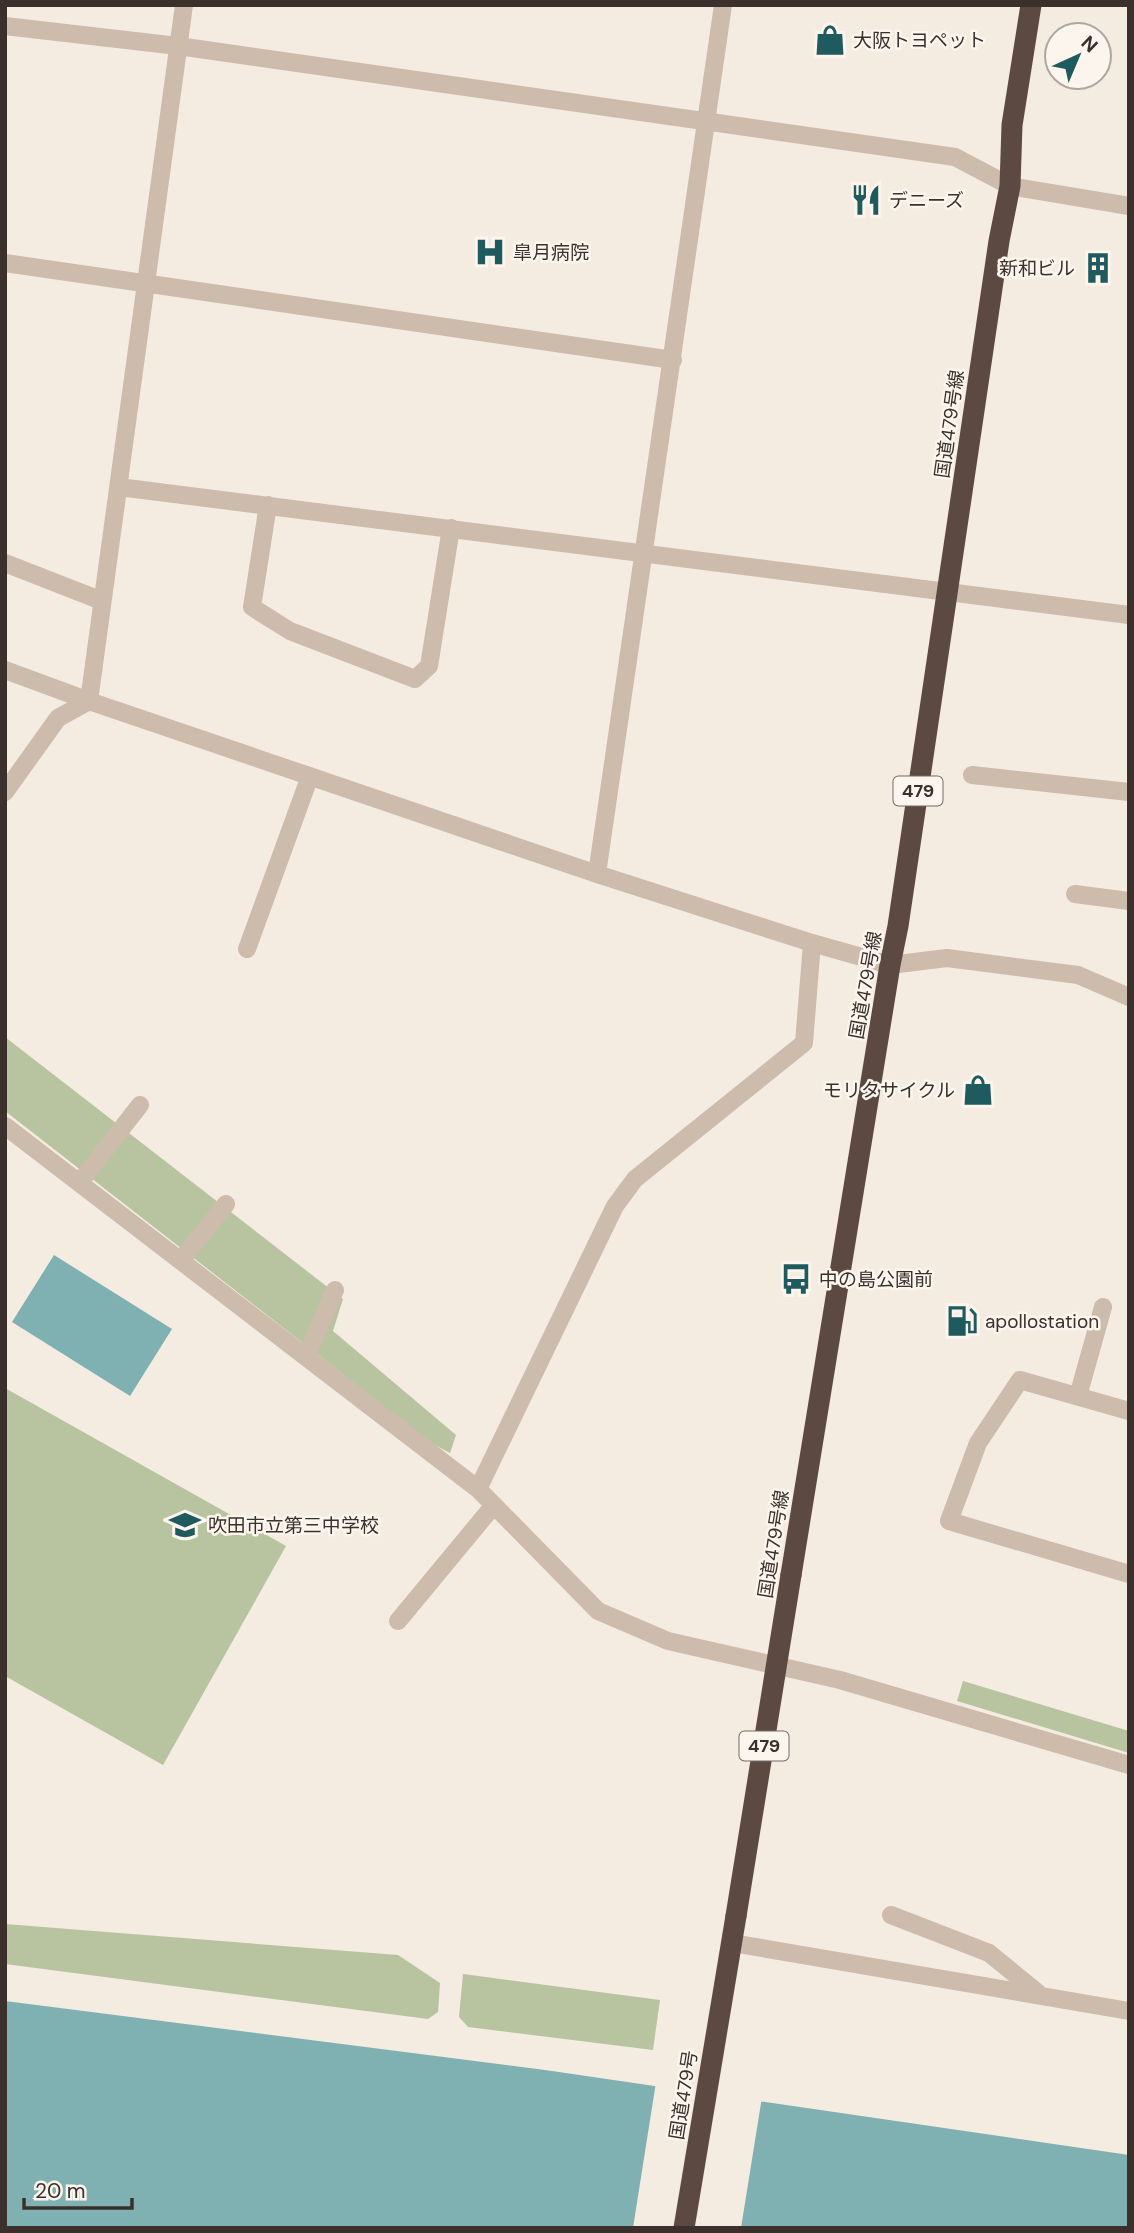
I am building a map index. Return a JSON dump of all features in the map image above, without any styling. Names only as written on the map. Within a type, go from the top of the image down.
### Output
[{"type":"highway","name":"国道479号線","points":[[727,1970],[898,926],[999,241],[1010,186],[1012,125],[1031,5]]},
{"type":"highway","name":"国道479号","points":[[684,2228],[727,1970]]},
{"type":"street","points":[[89,701],[184,5]]},
{"type":"street","points":[[597,874],[723,5]]},
{"type":"street","points":[[5,26],[178,46],[956,158],[1010,186],[1129,206]]},
{"type":"street","points":[[5,263],[673,360]]},
{"type":"street","points":[[119,487],[1129,615]]},
{"type":"street","points":[[268,505],[252,607],[290,631],[415,679],[429,666],[451,528]]},
{"type":"street","points":[[5,564],[102,601]]},
{"type":"street","points":[[5,670],[597,874],[812,943],[890,965],[947,958],[1078,975],[1129,997]]},
{"type":"street","points":[[5,792],[58,718],[89,701]]},
{"type":"street","points":[[972,775],[1129,792]]},
{"type":"street","points":[[247,949],[310,776]]},
{"type":"street","points":[[1075,894],[1129,901]]},
{"type":"street","points":[[478,1489],[615,1206],[635,1180],[804,1043],[812,943]]},
{"type":"street","points":[[79,1183],[140,1105]]},
{"type":"street","points":[[5,1126],[478,1489],[598,1611],[668,1641],[840,1681],[1129,1765]]},
{"type":"street","points":[[181,1261],[226,1204]]},
{"type":"street","points":[[306,1357],[335,1290]]},
{"type":"street","points":[[1078,1396],[1103,1307]]},
{"type":"street","points":[[1129,1411],[1020,1380],[978,1443],[949,1521],[1129,1574]]},
{"type":"street","points":[[398,1621],[494,1505]]},
{"type":"street","points":[[891,1915],[989,1953],[1038,1994]]},
{"type":"street","points":[[732,1943],[1129,2011]]},
{"type":"green space","points":[[5,1037],[343,1299],[333,1331],[456,1435],[450,1453],[431,1443],[5,1111]]},
{"type":"green space","points":[[5,1388],[286,1546],[163,1765],[5,1676]]},
{"type":"green space","points":[[963,1681],[1129,1731],[1129,1753],[957,1701]]},
{"type":"green space","points":[[5,1924],[398,1955],[440,1983],[438,2012],[428,2019],[5,1964]]},
{"type":"green space","points":[[463,1974],[660,2000],[653,2050],[468,2027],[459,2017]]},
{"type":"water","points":[[54,1255],[172,1329],[130,1396],[12,1322]]},
{"type":"water","points":[[5,2001],[545,2070],[1129,2155],[1129,2228],[5,2228]]},
{"type":"pier","points":[[656,2082],[762,2097],[741,2228],[633,2228]]},
{"type":"place","name":"大阪トヨペット","points":[[830,40]]},
{"type":"place","name":"デニーズ","points":[[866,200]]},
{"type":"place","name":"皐月病院","points":[[490,252]]},
{"type":"place","name":"新和ビル","points":[[1098,268]]},
{"type":"place","name":"モリタサイクル","points":[[978,1090]]},
{"type":"place","name":"中の島公園前","points":[[796,1279]]},
{"type":"place","name":"apollostation","points":[[962,1321]]},
{"type":"place","name":"吹田市立第三中学校","points":[[185,1525]]}]
